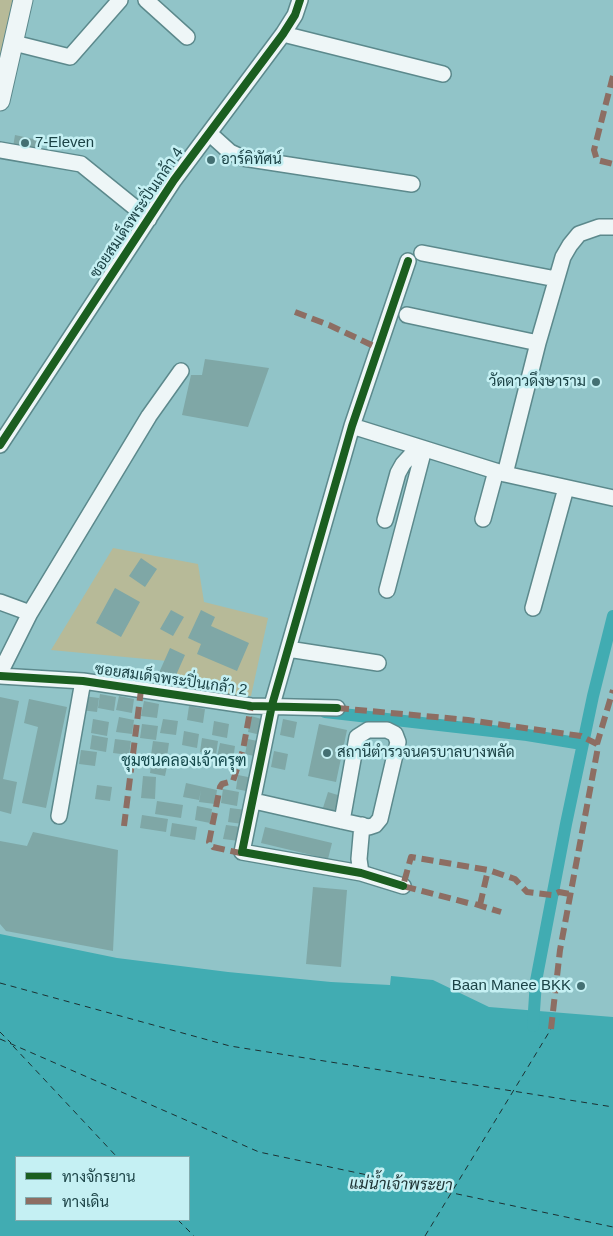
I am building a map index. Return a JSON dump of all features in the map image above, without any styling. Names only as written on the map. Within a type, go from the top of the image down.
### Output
[{"type":"main road","points":[[0,101],[23,0]]},
{"type":"street","points":[[14,43],[70,57],[120,0]]},
{"type":"street","points":[[146,0],[187,37]]},
{"type":"street","name":"ซอยสมเด็จพระปิ่นเกล้า 4","points":[[0,444],[174,180],[283,34],[295,15],[300,0]]},
{"type":"street","points":[[283,34],[443,74]]},
{"type":"street","points":[[209,133],[230,152],[243,158],[412,184]]},
{"type":"street","points":[[0,150],[80,164],[149,219]]},
{"type":"street","points":[[483,519],[501,473],[563,257],[579,234],[599,227],[613,228]]},
{"type":"street","points":[[422,253],[556,279]]},
{"type":"street","points":[[403,886],[361,872],[242,852],[254,801],[272,705],[288,648],[352,426],[408,261]]},
{"type":"street","points":[[407,315],[538,343]]},
{"type":"street","name":"ซอยสมเด็จพระปิ่นเกล้า 2","points":[[181,371],[149,416],[30,613],[0,674],[82,681],[251,706],[337,708]]},
{"type":"street","points":[[352,426],[501,473],[613,498]]},
{"type":"street","points":[[385,520],[398,473],[403,464],[420,447]]},
{"type":"street","points":[[387,590],[420,447]]},
{"type":"street","points":[[533,608],[566,488]]},
{"type":"street","points":[[0,602],[30,613]]},
{"type":"street","points":[[288,648],[378,663]]},
{"type":"street","points":[[59,816],[82,681]]},
{"type":"street","points":[[254,801],[342,821],[362,825],[369,827],[380,818],[398,742],[395,734],[387,730],[368,730],[357,737],[342,821]]},
{"type":"street","points":[[361,872],[359,859],[362,825]]},
{"type":"green space","points":[[0,0],[16,0],[0,73]]},
{"type":"green space","points":[[113,548],[198,564],[204,602],[268,618],[251,696],[174,691],[178,662],[51,650]]},
{"type":"water","name":"แม่น้ำเจ้าพระยา","points":[[0,934],[117,958],[228,972],[331,982],[390,985],[391,976],[433,980],[489,1007],[613,1017],[613,1236],[0,1236]]},
{"type":"building","name":"7-Eleven","points":[[15,135],[38,140],[35,152],[13,147]]},
{"type":"building","points":[[205,359],[269,368],[248,427],[182,415],[191,375],[202,375]]},
{"type":"building","points":[[141,558],[157,569],[145,587],[129,576]]},
{"type":"building","points":[[115,588],[140,602],[121,637],[96,623]]},
{"type":"building","points":[[171,610],[184,617],[173,636],[160,629]]},
{"type":"building","points":[[201,610],[215,617],[211,626],[249,643],[237,671],[197,654],[201,644],[188,638]]},
{"type":"building","points":[[170,648],[185,655],[173,682],[166,679],[162,688],[154,684]]},
{"type":"building","points":[[100,694],[116,697],[114,711],[98,708]]},
{"type":"building","points":[[83,696],[99,698],[97,712],[81,710]]},
{"type":"building","points":[[119,696],[134,699],[132,713],[116,710]]},
{"type":"building","points":[[0,697],[19,701],[3,779],[17,782],[11,814],[0,811]]},
{"type":"building","points":[[29,699],[67,707],[46,808],[22,803],[38,727],[24,723]]},
{"type":"building","points":[[144,701],[159,704],[157,718],[141,716]]},
{"type":"building","points":[[189,706],[205,709],[203,723],[187,720]]},
{"type":"building","points":[[251,716],[265,720],[261,735],[248,732]]},
{"type":"building","points":[[119,717],[134,720],[132,734],[116,732]]},
{"type":"building","points":[[93,719],[109,722],[107,736],[91,733]]},
{"type":"building","points":[[163,719],[178,721],[176,735],[160,733]]},
{"type":"building","points":[[283,719],[297,722],[294,738],[280,735]]},
{"type":"building","points":[[214,721],[229,724],[227,738],[212,735]]},
{"type":"building","points":[[142,724],[158,726],[156,740],[140,738]]},
{"type":"building","name":"สถานีตำรวจนครบาลบางพลัด","points":[[319,724],[347,730],[336,782],[308,776]]},
{"type":"building","points":[[184,731],[199,734],[197,748],[182,745]]},
{"type":"building","points":[[92,735],[108,738],[106,752],[90,749]]},
{"type":"building","points":[[202,738],[218,741],[216,755],[200,752]]},
{"type":"building","points":[[115,739],[131,741],[129,755],[113,753]]},
{"type":"building","points":[[248,739],[262,742],[259,757],[245,754]]},
{"type":"building","points":[[153,741],[169,743],[167,757],[151,755]]},
{"type":"building","points":[[220,743],[235,746],[233,760],[217,757]]},
{"type":"building","points":[[81,750],[97,752],[95,766],[79,764]]},
{"type":"building","points":[[274,751],[288,754],[285,770],[271,767]]},
{"type":"building","points":[[152,759],[168,762],[165,776],[150,773]]},
{"type":"building","points":[[238,775],[253,778],[251,792],[236,789]]},
{"type":"building","points":[[143,776],[156,777],[155,799],[141,798]]},
{"type":"building","points":[[186,783],[217,790],[215,804],[199,802],[201,790],[199,800],[183,797]]},
{"type":"building","points":[[97,785],[112,787],[110,801],[95,799]]},
{"type":"building","points":[[223,789],[239,792],[237,806],[221,803]]},
{"type":"building","points":[[328,792],[341,796],[335,815],[322,811]]},
{"type":"building","points":[[157,801],[183,805],[181,818],[155,814]]},
{"type":"building","points":[[197,806],[212,809],[210,823],[195,820]]},
{"type":"building","points":[[230,808],[246,810],[243,824],[228,822]]},
{"type":"building","points":[[142,815],[168,819],[166,832],[140,828]]},
{"type":"building","points":[[172,823],[197,827],[195,840],[170,836]]},
{"type":"building","points":[[226,825],[241,827],[239,841],[223,839]]},
{"type":"building","points":[[265,827],[332,843],[328,859],[261,843]]},
{"type":"building","points":[[33,832],[118,850],[113,951],[6,931],[0,924],[0,841],[27,846]]},
{"type":"building","points":[[313,887],[347,890],[341,967],[306,964]]},
{"type":"waterway","points":[[533,1026],[536,981],[566,824],[593,696],[613,616]]},
{"type":"waterway","points":[[325,712],[527,735],[582,744]]},
{"type":"ferry route","points":[[0,983],[230,1046],[613,1107]]},
{"type":"ferry route","points":[[425,1236],[551,1029]]},
{"type":"ferry route","points":[[0,1032],[11,1043]]},
{"type":"ferry route","points":[[0,1039],[259,1152],[613,1227]]},
{"type":"ferry route","points":[[13,1046],[116,1156]]},
{"type":"ferry route","points":[[179,1221],[194,1236]]},
{"type":"marked path","points":[[613,76],[594,150],[597,160],[613,164]]},
{"type":"marked path","points":[[295,312],[329,325],[378,348]]},
{"type":"marked path","points":[[124,826],[141,690]]},
{"type":"marked path","points":[[551,1029],[560,950],[598,747],[597,744],[613,690]]},
{"type":"marked path","points":[[242,852],[213,847],[209,842],[220,787],[222,784],[233,781],[243,750],[251,706]]},
{"type":"marked path","points":[[337,708],[468,720],[581,736],[597,744]]},
{"type":"marked path","points":[[468,903],[403,886],[411,857],[488,870],[515,879],[527,892],[552,895],[559,892],[570,894]]},
{"type":"marked path","points":[[480,905],[488,870]]},
{"type":"marked path","points":[[475,904],[501,912]]},
{"type":"cycle path","points":[[0,445],[174,180],[283,34],[295,15],[300,0]]},
{"type":"cycle path","points":[[403,886],[361,873],[242,852],[272,705],[352,426],[408,261]]},
{"type":"cycle path","points":[[0,676],[83,681],[251,706],[337,708]]},
{"type":"place","name":"7-Eleven","points":[[25,143]]},
{"type":"place","name":"อาร์คิทัศน์","points":[[211,160]]},
{"type":"place","name":"วัดดาวดึงษาราม","points":[[596,382]]},
{"type":"place","name":"สถานีตำรวจนครบาลบางพลัด","points":[[327,753]]},
{"type":"place","name":"Baan Manee BKK","points":[[581,986]]},
{"type":"district","name":"ชุมชนคลองเจ้าครุฑ","points":[[184,762]]}]
